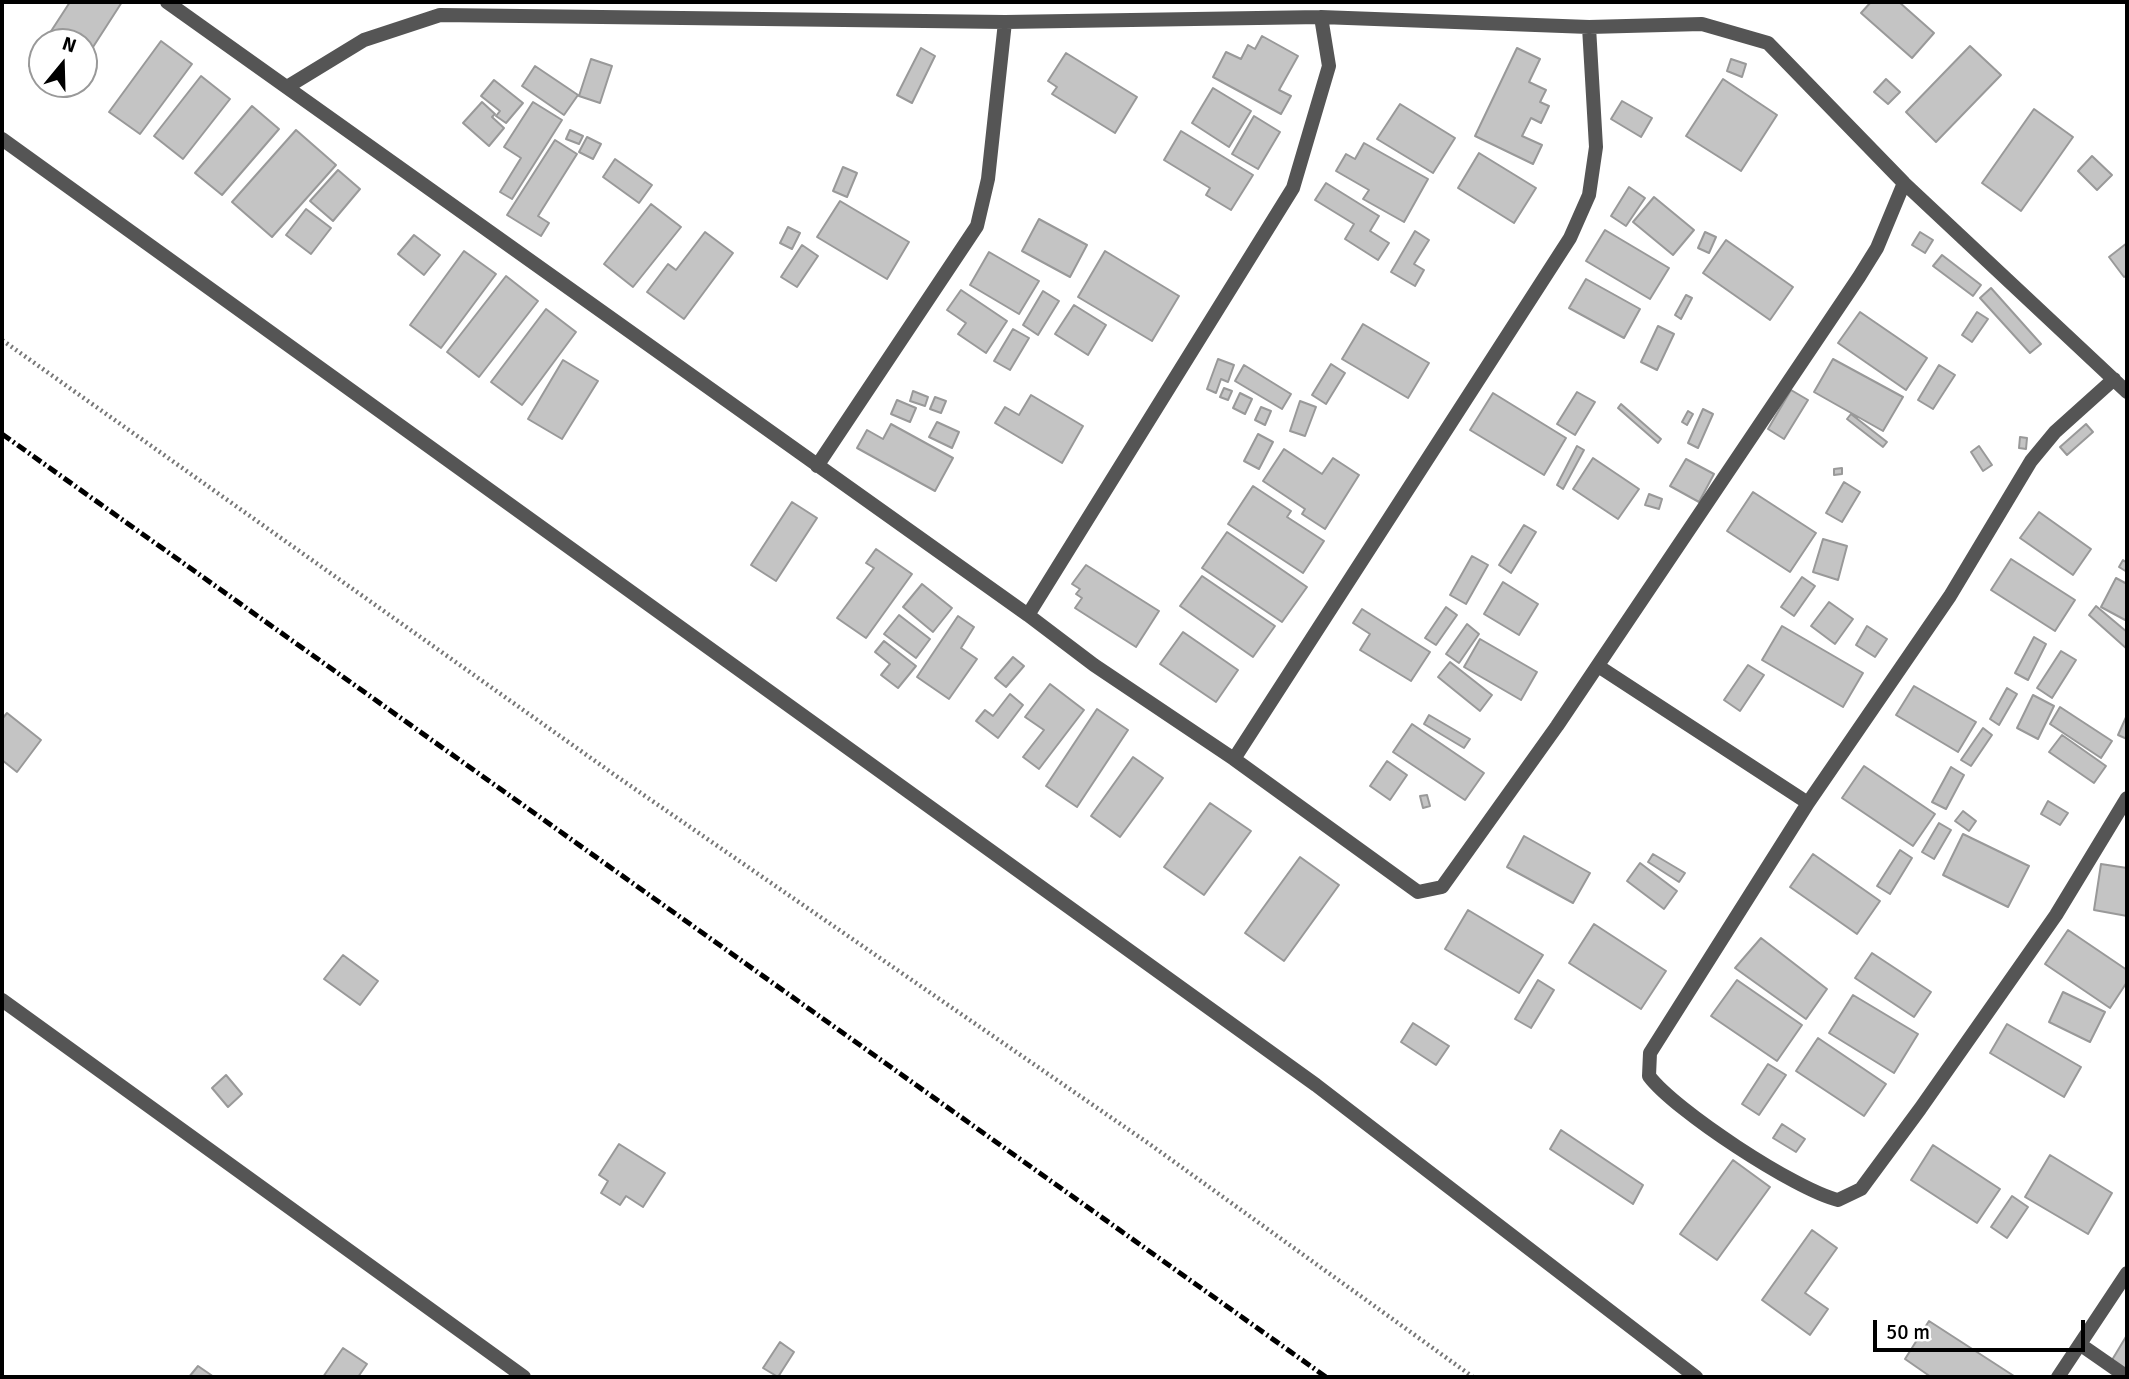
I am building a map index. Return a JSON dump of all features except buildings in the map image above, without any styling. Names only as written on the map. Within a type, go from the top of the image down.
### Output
[{"type":"street","points":[[167,2],[1028,615],[1094,665],[1234,759],[1418,892],[1430,892],[1442,887],[1598,666],[1859,277],[1877,248],[1904,183]]},
{"type":"street","points":[[287,87],[364,40],[440,15],[1004,22],[1321,17],[1589,27],[1702,24],[1768,43],[1904,183],[2127,392]]},
{"type":"street","points":[[1028,615],[1293,188],[1329,66],[1321,17]]},
{"type":"street","points":[[817,466],[977,226],[988,179],[1004,22]]},
{"type":"street","points":[[1234,759],[1570,237],[1589,195],[1597,147],[1589,27]]},
{"type":"street","points":[[2,139],[1316,1085],[1696,1377]]},
{"type":"street","points":[[2114,379],[2055,432],[2031,461],[1950,596],[1808,803],[1650,1053],[1649,1076],[1660,1091],[1689,1114],[1802,1186],[1838,1200],[1861,1189],[1928,1099],[2056,915],[2127,798]]},
{"type":"street","points":[[1598,666],[1808,803]]},
{"type":"street","points":[[2,1000],[524,1377]]},
{"type":"street","points":[[2058,1377],[2127,1273]]},
{"type":"street","points":[[2081,1345],[2127,1377]]},
{"type":"path","points":[[2,340],[619,778],[1148,1143],[1473,1377]]},
{"type":"railway","points":[[2,434],[1326,1377]]}]
